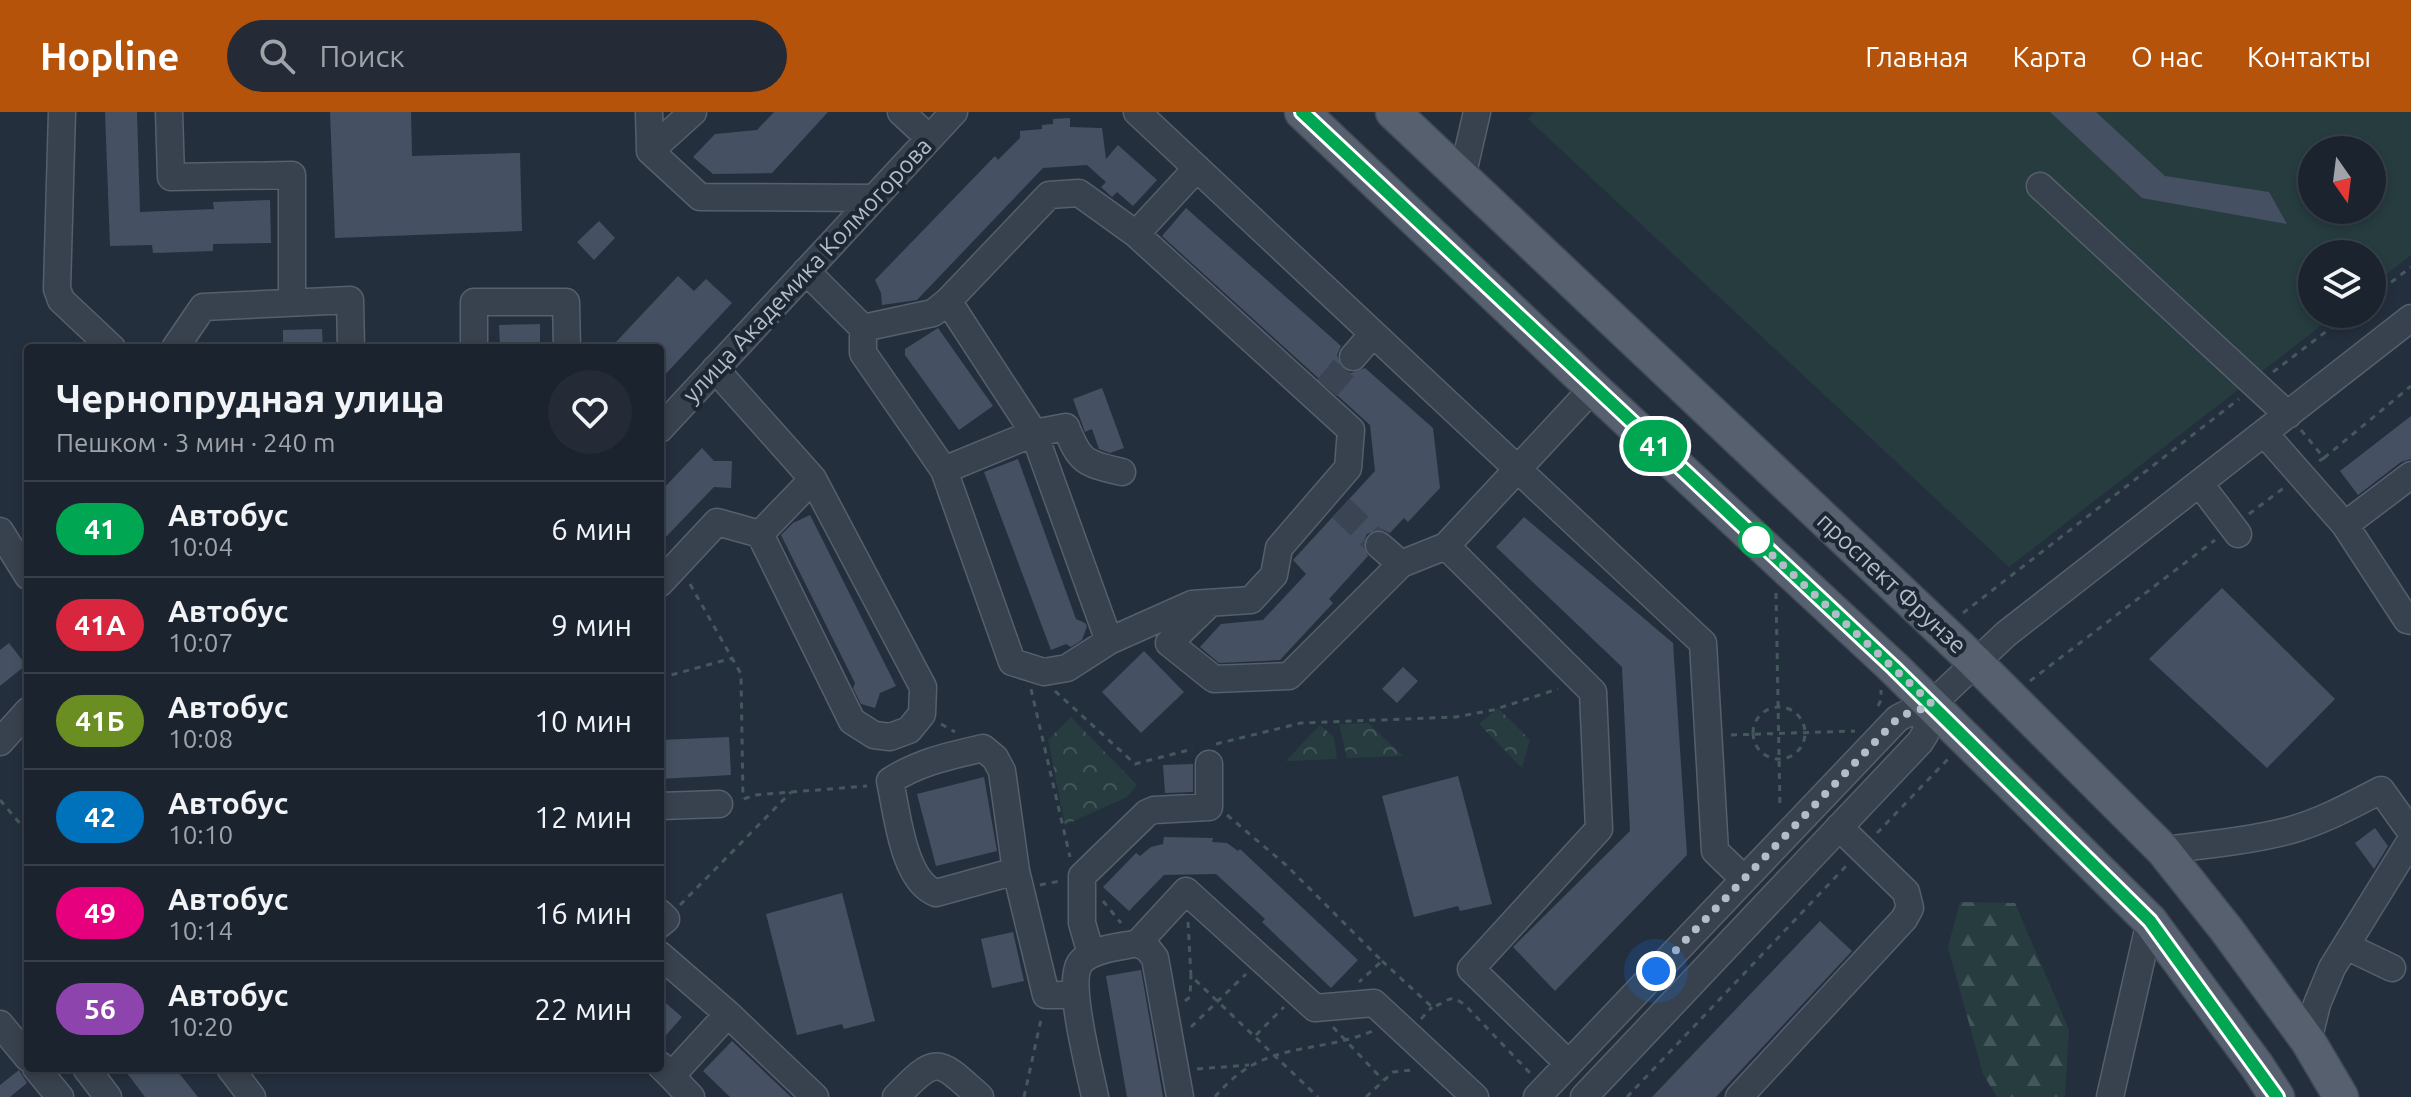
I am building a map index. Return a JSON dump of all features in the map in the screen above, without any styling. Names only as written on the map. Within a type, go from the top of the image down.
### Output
[{"type":"main road","points":[[1302,112],[1932,704],[2150,921],[2277,1097]]},
{"type":"main road","name":"проспект Фрунзе","points":[[1393,112],[1974,661],[2163,850],[2226,929],[2308,1041],[2341,1097]]},
{"type":"street","points":[[62,112],[57,289],[61,300],[108,344]]},
{"type":"street","points":[[169,112],[171,177],[292,175],[292,302]]},
{"type":"street","points":[[649,112],[650,151],[700,197],[874,198]]},
{"type":"street","points":[[650,151],[693,112]]},
{"type":"street","points":[[901,112],[929,138]]},
{"type":"street","name":"улица Академика Колмогорова","points":[[664,425],[954,112]]},
{"type":"street","points":[[1137,112],[1703,643],[1715,851],[1744,879]]},
{"type":"street","points":[[1462,177],[1477,112]]},
{"type":"street","points":[[1136,234],[1197,168]]},
{"type":"street","points":[[2040,186],[2288,415]]},
{"type":"street","points":[[806,271],[863,328],[863,353],[944,470],[1012,662],[1035,669],[1067,668],[1109,641],[1192,604],[1251,600],[1274,575],[1279,548],[1334,500],[1348,468],[1351,430],[1323,393],[1136,234],[1079,193],[1049,195],[933,313],[863,328]]},
{"type":"street","points":[[178,344],[203,307],[350,300],[351,344]]},
{"type":"street","points":[[948,301],[1034,433],[1109,641]]},
{"type":"street","points":[[474,344],[474,302],[566,302],[567,344]]},
{"type":"street","points":[[1534,1086],[1568,1063],[1897,719],[1908,711],[1932,704],[1974,661],[2411,318]]},
{"type":"street","points":[[1353,357],[1372,335]]},
{"type":"street","points":[[664,579],[717,522],[760,534],[852,721],[874,735],[890,737],[909,730],[922,714],[923,687],[813,479],[715,369]]},
{"type":"street","points":[[1211,603],[1169,643],[1214,679],[1289,676],[1401,564],[1446,546],[1593,388]]},
{"type":"street","points":[[944,470],[1034,433],[1066,427],[1077,455],[1097,466],[1122,472]]},
{"type":"street","points":[[2265,434],[2345,525],[2407,620],[2411,621]]},
{"type":"street","points":[[2345,525],[2411,475]]},
{"type":"street","points":[[760,534],[813,479]]},
{"type":"street","points":[[2200,484],[2238,534]]},
{"type":"street","points":[[0,531],[24,570]]},
{"type":"street","points":[[1379,545],[1401,564]]},
{"type":"street","points":[[1446,546],[1593,692],[1599,829],[1471,969],[1568,1063]]},
{"type":"street","points":[[1598,1092],[1920,742],[1932,704]]},
{"type":"street","points":[[0,742],[24,715]]},
{"type":"street","points":[[1018,880],[936,893],[925,889],[908,860],[890,781],[921,764],[983,748],[995,758],[1002,771],[1018,880],[1046,995],[1075,995]]},
{"type":"street","points":[[1091,954],[1082,923],[1082,876],[1147,813],[1209,807],[1205,753]]},
{"type":"street","points":[[2163,850],[2249,839],[2291,830],[2381,790],[2411,832]]},
{"type":"street","points":[[664,806],[731,802]]},
{"type":"street","points":[[1739,1097],[1904,919],[1910,908],[1906,892],[1839,827]]},
{"type":"street","points":[[2308,1041],[2317,1004],[2332,968],[2411,840]]},
{"type":"street","points":[[1095,1097],[1075,995],[1075,977],[1080,963],[1091,954],[1138,943],[1186,891],[1261,959],[1315,1002],[1374,1003],[1475,1097]]},
{"type":"street","points":[[2110,1097],[2150,921]]},
{"type":"street","points":[[1138,943],[1155,958],[1180,1097]]},
{"type":"street","points":[[2346,946],[2392,968]]},
{"type":"street","points":[[664,958],[815,1097]]},
{"type":"street","points":[[691,1097],[665,1071],[728,1014]]},
{"type":"street","points":[[896,1097],[926,1068],[941,1066],[948,1068],[980,1097]]},
{"type":"street","points":[[39,1072],[60,1097]]},
{"type":"street","points":[[89,1072],[108,1097]]},
{"type":"street","points":[[233,1072],[252,1097]]},
{"type":"path","points":[[2386,286],[2411,267]]},
{"type":"path","points":[[1963,613],[2331,328]]},
{"type":"path","points":[[2324,458],[2411,386]]},
{"type":"path","points":[[678,564],[733,658],[742,684],[731,802],[754,795],[876,787],[890,781]]},
{"type":"path","points":[[1776,588],[1780,813]]},
{"type":"path","points":[[664,677],[733,658]]},
{"type":"path","points":[[1035,669],[1135,764],[1205,753],[1301,723],[1456,717],[1493,710],[1565,686],[1575,674]]},
{"type":"path","points":[[1035,669],[1065,841],[1072,862],[1138,943]]},
{"type":"path","points":[[1778,707],[1793,712],[1805,733],[1804,741],[1794,754],[1779,759],[1764,755],[1753,735],[1757,719],[1778,707]]},
{"type":"path","points":[[922,714],[983,748]]},
{"type":"path","points":[[1708,736],[1859,731]]},
{"type":"path","points":[[664,916],[791,792]]},
{"type":"path","points":[[0,800],[24,828]]},
{"type":"path","points":[[1209,807],[1231,817],[1286,865],[1432,1007],[1457,998],[1534,1086]]},
{"type":"path","points":[[1018,880],[1082,876]]},
{"type":"path","points":[[1186,891],[1191,976],[1318,1097]]},
{"type":"path","points":[[1173,1058],[1218,1001],[1261,959]]},
{"type":"path","points":[[1255,1036],[1382,961]]},
{"type":"path","points":[[1024,1097],[1046,995]]},
{"type":"path","points":[[1315,1002],[1383,1080]]},
{"type":"path","points":[[1215,1097],[1227,1082],[1249,1065],[1273,1054],[1347,1042],[1395,1022]]},
{"type":"path","points":[[1173,1058],[1249,1065]]},
{"type":"path","points":[[1366,1097],[1393,1072],[1444,1068]]},
{"type":"green space","points":[[1534,112],[2411,112],[2411,255],[2386,275],[2386,240],[2298,240],[2298,328],[2318,328],[2009,567],[1528,119]]},
{"type":"green space","points":[[1498,708],[1530,740],[1522,768],[1479,724]]},
{"type":"green space","points":[[1071,717],[1137,785],[1127,797],[1065,825],[1048,740]]},
{"type":"green space","points":[[1368,723],[1403,756],[1347,758],[1339,724]]},
{"type":"green space","points":[[1320,725],[1334,737],[1337,759],[1286,761]]},
{"type":"green space","points":[[1960,902],[2015,903],[2069,1030],[2065,1097],[1997,1097],[1983,1074],[1948,947]]},
{"type":"building","points":[[105,112],[137,112],[140,212],[214,209],[213,202],[270,200],[271,243],[213,244],[213,251],[153,253],[152,245],[110,246]]},
{"type":"building","points":[[330,112],[411,112],[412,156],[520,153],[522,231],[335,238]]},
{"type":"building","points":[[774,112],[828,112],[772,173],[713,174],[693,157],[715,134],[757,130]]},
{"type":"building","points":[[2050,112],[2096,112],[2165,176],[2269,192],[2287,224],[2142,198]]},
{"type":"building","points":[[1070,118],[1070,127],[1102,128],[1106,159],[1118,145],[1157,180],[1133,206],[1117,192],[1112,197],[1101,187],[1106,182],[1087,165],[1043,168],[917,300],[882,305],[875,280],[995,156],[998,160],[1020,138],[1020,131],[1042,129],[1042,125],[1053,124],[1053,119]]},
{"type":"building","points":[[1186,208],[1341,346],[1337,355],[1342,369],[1351,373],[1365,368],[1433,428],[1440,488],[1408,522],[1404,518],[1390,533],[1381,529],[1367,534],[1363,543],[1368,556],[1329,599],[1333,603],[1280,660],[1219,663],[1200,647],[1221,624],[1263,620],[1306,574],[1293,560],[1375,471],[1370,425],[1162,236]]},
{"type":"building","points":[[599,221],[615,238],[594,260],[577,242]]},
{"type":"building","points":[[678,276],[694,291],[706,279],[732,303],[664,376],[664,344],[616,342]]},
{"type":"building","points":[[540,324],[540,344],[500,344],[499,325]]},
{"type":"building","points":[[938,328],[993,406],[959,430],[905,355],[905,349]]},
{"type":"building","points":[[322,329],[323,344],[283,344],[283,330]]},
{"type":"building","points":[[1102,388],[1124,448],[1110,453],[1099,449],[1092,429],[1085,432],[1073,399]]},
{"type":"building","points":[[2411,416],[2411,459],[2401,462],[2358,495],[2340,471]]},
{"type":"building","points":[[702,448],[714,461],[732,461],[731,488],[714,487],[664,539],[664,488]]},
{"type":"building","points":[[1018,459],[1076,619],[1087,626],[1082,640],[1071,647],[1066,644],[1051,650],[984,472]]},
{"type":"building","points":[[810,515],[896,686],[880,693],[875,708],[861,704],[853,688],[855,683],[781,535],[793,523]]},
{"type":"building","points":[[1524,517],[1673,643],[1687,855],[1555,991],[1513,947],[1630,831],[1622,667],[1496,547]]},
{"type":"building","points":[[2222,588],[2335,699],[2267,768],[2149,659]]},
{"type":"building","points":[[9,643],[24,667],[0,686],[0,650]]},
{"type":"building","points":[[1144,651],[1184,692],[1141,733],[1102,692]]},
{"type":"building","points":[[1403,667],[1418,681],[1397,703],[1382,689]]},
{"type":"building","points":[[729,737],[731,775],[664,779],[664,740]]},
{"type":"building","points":[[1193,764],[1193,792],[1165,793],[1163,765]]},
{"type":"building","points":[[1458,776],[1492,904],[1460,911],[1458,906],[1414,917],[1382,796]]},
{"type":"building","points":[[984,777],[997,851],[936,866],[917,794]]},
{"type":"building","points":[[2375,828],[2388,846],[2374,869],[2355,843]]},
{"type":"building","points":[[1164,837],[1213,838],[1212,842],[1227,843],[1238,851],[1240,849],[1358,960],[1331,988],[1262,922],[1265,919],[1216,874],[1164,875],[1129,911],[1103,887],[1136,853],[1140,856],[1151,847],[1163,844]]},
{"type":"building","points":[[842,893],[875,1021],[844,1029],[842,1024],[797,1035],[766,914]]},
{"type":"building","points":[[1820,921],[1852,951],[1716,1097],[1652,1097]]},
{"type":"building","points":[[1013,932],[1024,981],[992,988],[981,939]]},
{"type":"building","points":[[1141,970],[1163,1097],[1127,1097],[1106,976]]},
{"type":"building","points":[[664,1001],[682,1017],[664,1037]]},
{"type":"building","points":[[732,1041],[791,1097],[730,1097],[703,1071]]},
{"type":"building","points":[[19,1070],[27,1083],[10,1097],[0,1097],[0,1085]]},
{"type":"building","points":[[126,1072],[178,1072],[198,1097],[145,1097]]},
{"type":"tunnel","points":[[1327,388],[1353,357]]},
{"type":"tunnel","points":[[1341,508],[1379,545]]},
{"type":"bus line","name":"41","points":[[1302,112],[1894,668],[2150,921],[2277,1097]]},
{"type":"route","points":[[1656,971],[1897,719],[1908,711],[1932,704],[1756,540]]}]
